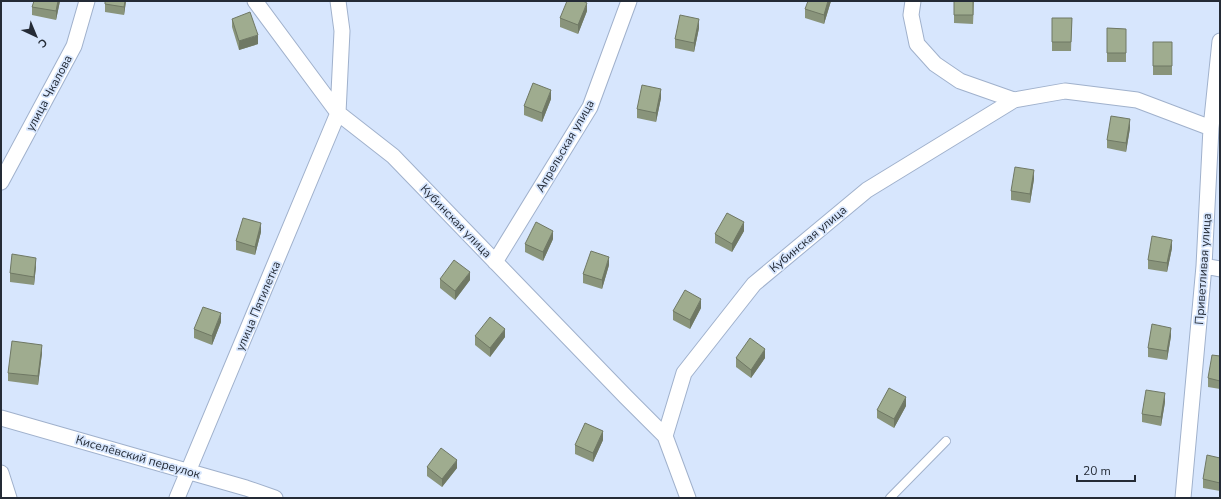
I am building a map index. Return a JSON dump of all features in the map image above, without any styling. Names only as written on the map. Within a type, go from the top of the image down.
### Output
[{"type":"street","name":"улица Чкалова","points":[[1,182],[74,46],[88,1]]},
{"type":"street","name":"Кубинская улица","points":[[255,1],[338,113],[393,156],[665,436],[688,498]]},
{"type":"street","name":"улица Пятилетка","points":[[177,498],[338,113],[342,31],[338,1]]},
{"type":"street","name":"Апрельская улица","points":[[495,262],[590,107],[629,1]]},
{"type":"street","points":[[913,1],[911,15],[917,44],[934,64],[960,81],[1014,100],[1065,91],[1137,100],[1211,128]]},
{"type":"street","name":"Приветливая улица","points":[[1183,498],[1204,266],[1211,128],[1220,41]]},
{"type":"street","name":"Кубинская улица","points":[[665,436],[684,373],[754,284],[867,190],[1014,100]]},
{"type":"street","points":[[1204,266],[1220,269]]},
{"type":"street","name":"Киселёвский переулок","points":[[1,418],[189,471],[275,498]]},
{"type":"street","points":[[1,473],[9,498]]},
{"type":"lane","points":[[890,498],[946,441]]},
{"type":"building","points":[[34,1],[58,1],[56,11],[32,7]]},
{"type":"building","points":[[105,1],[125,1],[124,7],[105,4]]},
{"type":"building","points":[[567,1],[583,1],[587,3],[578,25],[560,18]]},
{"type":"building","points":[[808,1],[828,1],[824,15],[805,9]]},
{"type":"building","points":[[954,1],[973,1],[973,15],[954,15]]},
{"type":"building","points":[[250,12],[258,35],[239,41],[232,19]]},
{"type":"building","points":[[680,15],[699,19],[694,43],[675,39]]},
{"type":"building","points":[[1052,18],[1072,18],[1071,42],[1052,42]]},
{"type":"building","points":[[1107,28],[1126,29],[1126,53],[1107,53]]},
{"type":"building","points":[[1153,42],[1172,42],[1172,66],[1153,66]]},
{"type":"building","points":[[533,83],[551,90],[542,113],[524,106]]},
{"type":"building","points":[[642,85],[661,89],[656,113],[637,109]]},
{"type":"building","points":[[1111,116],[1130,119],[1126,143],[1107,140]]},
{"type":"building","points":[[1015,167],[1034,170],[1030,194],[1011,191]]},
{"type":"building","points":[[727,213],[744,222],[732,244],[715,234]]},
{"type":"building","points":[[243,218],[261,223],[255,247],[236,241]]},
{"type":"building","points":[[536,222],[553,231],[543,252],[525,244]]},
{"type":"building","points":[[1152,236],[1172,240],[1167,263],[1148,260]]},
{"type":"building","points":[[591,251],[609,257],[602,280],[583,274]]},
{"type":"building","points":[[12,254],[36,258],[34,277],[10,273]]},
{"type":"building","points":[[454,260],[470,272],[455,291],[440,279]]},
{"type":"building","points":[[685,290],[701,299],[690,320],[673,311]]},
{"type":"building","points":[[203,307],[221,313],[212,336],[194,329]]},
{"type":"building","points":[[490,317],[505,329],[490,348],[475,336]]},
{"type":"building","points":[[1152,324],[1171,328],[1167,351],[1148,348]]},
{"type":"building","points":[[750,338],[765,349],[751,370],[736,358]]},
{"type":"building","points":[[12,341],[42,345],[38,376],[8,373]]},
{"type":"building","points":[[1212,355],[1220,356],[1220,381],[1208,378]]},
{"type":"building","points":[[889,388],[906,397],[894,419],[877,410]]},
{"type":"building","points":[[1146,390],[1165,393],[1161,417],[1142,414]]},
{"type":"building","points":[[585,423],[603,431],[593,453],[575,445]]},
{"type":"building","points":[[441,448],[457,460],[442,479],[427,467]]},
{"type":"building","points":[[1207,455],[1220,458],[1220,483],[1203,479]]}]
